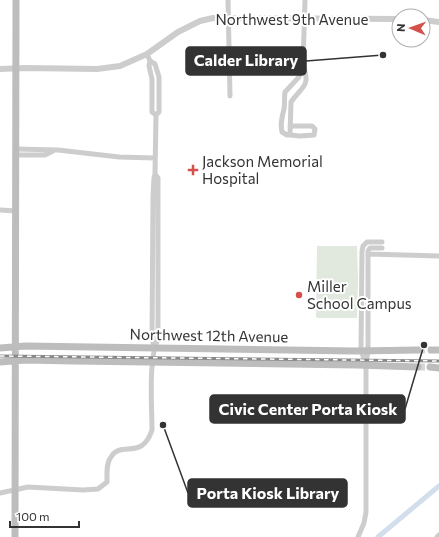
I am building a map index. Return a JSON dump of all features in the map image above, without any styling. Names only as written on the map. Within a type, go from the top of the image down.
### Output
[{"type":"main road","points":[[15,537],[16,0]]},
{"type":"main road","name":"Northwest 12th Avenue","points":[[0,348],[25,346],[418,350]]},
{"type":"main road","name":"Northwest 12th Avenue","points":[[0,362],[153,362],[418,367]]},
{"type":"main road","points":[[430,368],[439,368]]},
{"type":"street","points":[[228,0],[230,96]]},
{"type":"street","points":[[290,126],[312,126],[315,129],[314,135],[290,135],[283,133],[281,126],[285,92],[299,77],[303,67],[305,0]]},
{"type":"street","name":"Northwest 9th Avenue","points":[[0,69],[106,69],[120,66],[146,54],[178,32],[200,21],[213,18],[391,19]]},
{"type":"street","points":[[0,493],[28,487],[83,490],[98,489],[107,482],[107,468],[111,456],[120,449],[136,449],[149,439],[152,430],[154,347],[152,339],[153,196],[156,158],[156,114],[159,112],[159,77],[155,64],[150,61],[146,54]]},
{"type":"street","points":[[290,135],[291,104],[303,90],[306,82],[306,70],[303,67]]},
{"type":"street","points":[[288,88],[288,91],[292,96],[298,95]]},
{"type":"street","points":[[16,152],[54,150],[119,157],[156,158]]},
{"type":"street","points":[[0,210],[16,211]]},
{"type":"street","points":[[358,537],[364,523],[366,512],[366,366],[362,248],[367,242],[382,242]]},
{"type":"street","points":[[365,350],[368,254],[370,248],[382,248]]},
{"type":"street","points":[[368,254],[439,256]]},
{"type":"shaded area","points":[[317,246],[357,246],[357,318],[316,317]]},
{"type":"waterway","points":[[378,537],[439,486]]},
{"type":"tunnel","points":[[418,350],[431,350]]},
{"type":"tunnel","points":[[418,367],[430,367]]},
{"type":"railway","points":[[0,356],[439,361]]},
{"type":"place","name":"Calder Library","points":[[383,55]]},
{"type":"place","name":"Jackson Memorial Hospital","points":[[193,170]]},
{"type":"place","name":"Miller School Campus","points":[[299,295]]},
{"type":"place","name":"Civic Center Porta Kiosk","points":[[424,345]]},
{"type":"place","name":"Porta Kiosk Library","points":[[163,425]]}]
